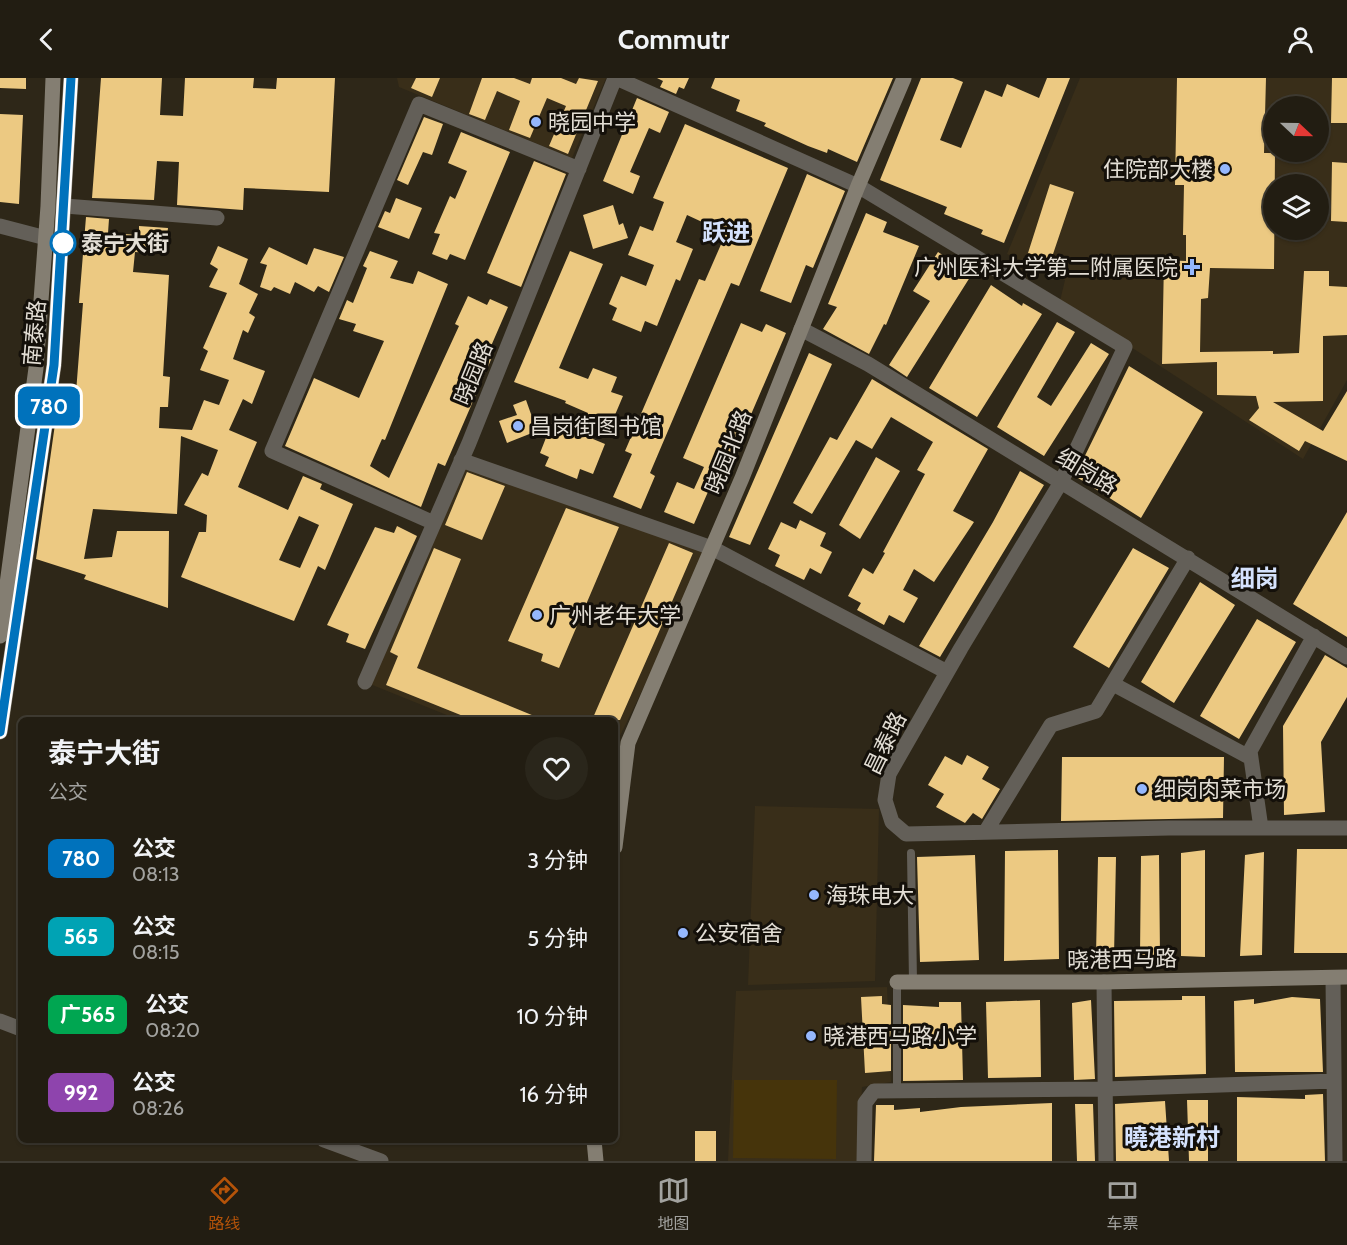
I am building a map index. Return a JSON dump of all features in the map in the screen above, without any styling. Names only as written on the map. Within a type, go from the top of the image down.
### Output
[{"type":"street","name":"南泰路","points":[[0,636],[33,407],[46,238],[53,78]]},
{"type":"street","name":"南泰路","points":[[0,732],[13,558],[54,365],[71,78]]},
{"type":"street","points":[[616,78],[858,186]]},
{"type":"street","name":"晓园路","points":[[365,682],[461,460],[616,78]]},
{"type":"street","name":"晓园北路","points":[[618,823],[628,743],[712,548],[904,78]]},
{"type":"street","points":[[434,523],[272,451],[419,104],[579,169]]},
{"type":"street","name":"昌泰路","points":[[858,186],[1125,347],[1061,482],[889,774],[885,800],[892,822],[906,834],[986,831],[1347,828]]},
{"type":"street","points":[[65,206],[216,218]]},
{"type":"street","points":[[0,226],[46,238]]},
{"type":"street","name":"细岗路","points":[[801,329],[868,364],[1347,657]]},
{"type":"street","points":[[461,460],[712,548],[947,672]]},
{"type":"street","points":[[986,831],[1030,755],[1051,725],[1096,711],[1188,558]]},
{"type":"street","points":[[1261,828],[1250,751],[1314,636]]},
{"type":"street","points":[[1113,684],[1251,758]]},
{"type":"street","points":[[1335,1161],[1334,1081],[1340,978]]},
{"type":"street","name":"晓港西马路","points":[[897,982],[1104,982],[1340,978]]},
{"type":"street","points":[[1104,982],[1106,1161]]},
{"type":"street","points":[[0,1021],[18,1028]]},
{"type":"street","points":[[864,1161],[865,1104],[874,1091],[897,1089],[1105,1089],[1334,1081]]},
{"type":"street","points":[[332,1143],[381,1161]]},
{"type":"street","points":[[594,1143],[596,1161]]},
{"type":"lane","points":[[911,853],[913,982]]},
{"type":"lane","points":[[897,982],[897,1089]]},
{"type":"shaded area","name":"晓园中学","points":[[397,78],[606,78],[572,158],[399,87]]},
{"type":"shaded area","name":"广州医科大学第二附属医院","points":[[1080,78],[1347,78],[1347,380],[1303,459],[1060,301],[1065,280],[1007,254]]},
{"type":"shaded area","name":"广州老年大学","points":[[461,460],[712,548],[618,740],[618,717],[452,717],[365,682]]},
{"type":"shaded area","name":"海珠电大","points":[[755,806],[879,809],[875,981],[748,985]]},
{"type":"shaded area","name":"晓港西马路小学","points":[[887,987],[891,1082],[862,1087],[859,1161],[728,1161],[736,991]]},
{"type":"shaded area","points":[[734,1080],[837,1080],[836,1159],[733,1158]]},
{"type":"building","points":[[0,78],[26,78],[26,89],[0,88]]},
{"type":"building","points":[[101,78],[162,78],[160,115],[183,116],[185,78],[254,78],[253,88],[276,89],[277,78],[335,78],[329,192],[244,188],[243,210],[177,205],[179,162],[157,161],[154,200],[92,198]]},
{"type":"building","points":[[416,78],[440,78],[432,97],[411,88]]},
{"type":"building","points":[[482,78],[514,78],[530,84],[532,78],[561,78],[576,84],[579,78],[598,81],[568,154],[549,146],[566,106],[547,98],[530,138],[509,130],[520,101],[497,91],[485,120],[469,114]]},
{"type":"building","points":[[657,78],[689,78],[684,89],[679,87],[676,94],[660,87],[663,81]]},
{"type":"building","points":[[715,78],[893,78],[857,162],[828,149],[827,153],[808,146],[764,126],[766,123],[736,111],[740,100],[711,88]]},
{"type":"building","points":[[921,78],[953,78],[963,82],[940,140],[961,148],[985,90],[1002,97],[1007,84],[1039,98],[1047,78],[1070,78],[1004,243],[981,234],[983,230],[944,214],[947,207],[880,180]]},
{"type":"building","points":[[1177,78],[1266,78],[1266,96],[1263,96],[1263,162],[1275,162],[1275,174],[1263,174],[1263,240],[1274,240],[1274,269],[1210,268],[1208,298],[1201,299],[1200,352],[1299,353],[1304,271],[1329,271],[1329,286],[1347,287],[1347,335],[1323,336],[1323,401],[1273,402],[1323,431],[1347,391],[1347,461],[1305,441],[1299,451],[1249,420],[1259,408],[1256,396],[1217,395],[1217,362],[1162,364],[1164,260],[1186,261],[1186,235],[1183,235],[1184,185],[1175,185]]},
{"type":"building","points":[[1332,78],[1347,78],[1347,123],[1331,123]]},
{"type":"building","points":[[637,98],[669,112],[660,133],[649,128],[630,172],[640,176],[633,194],[603,181]]},
{"type":"building","points":[[0,114],[23,115],[19,204],[0,202]]},
{"type":"building","points":[[424,117],[443,124],[432,155],[423,152],[408,185],[397,180]]},
{"type":"building","points":[[685,124],[788,168],[739,286],[731,283],[650,473],[655,476],[641,509],[613,497],[632,454],[625,451],[699,279],[705,281],[726,233],[687,215],[676,242],[693,249],[680,281],[676,279],[657,326],[645,321],[641,332],[612,320],[617,308],[609,304],[621,276],[646,286],[654,265],[628,255],[640,226],[653,231],[664,202],[653,198]]},
{"type":"building","points":[[461,132],[510,152],[465,260],[450,254],[447,260],[432,254],[440,234],[434,233],[450,196],[455,199],[467,171],[448,163]]},
{"type":"building","points":[[534,161],[566,174],[521,287],[487,273]]},
{"type":"building","points":[[1332,162],[1347,163],[1347,222],[1331,221]]},
{"type":"building","points":[[807,174],[845,191],[813,268],[806,265],[791,303],[760,291]]},
{"type":"building","points":[[1050,184],[1074,192],[1051,260],[1028,253]]},
{"type":"building","points":[[396,198],[422,208],[409,239],[378,227],[385,211],[390,213]]},
{"type":"building","points":[[613,205],[619,225],[623,223],[628,238],[593,249],[583,215]]},
{"type":"building","points":[[866,213],[887,222],[883,232],[919,246],[886,325],[884,324],[869,354],[823,329],[837,307],[828,304]]},
{"type":"building","points":[[86,217],[109,219],[108,233],[139,235],[139,226],[168,228],[165,254],[135,252],[133,272],[169,275],[163,376],[170,377],[168,407],[160,407],[159,428],[192,430],[204,400],[219,405],[229,380],[200,370],[208,351],[203,348],[227,293],[209,287],[218,269],[210,264],[218,246],[248,259],[239,284],[258,294],[249,313],[255,317],[248,333],[243,330],[233,359],[265,371],[252,404],[243,399],[229,430],[257,442],[238,487],[288,510],[303,476],[322,484],[320,489],[353,504],[325,570],[318,566],[294,621],[181,577],[199,532],[206,532],[207,515],[184,505],[202,473],[208,476],[218,450],[181,436],[177,514],[93,509],[84,559],[112,557],[117,531],[169,531],[168,608],[84,579],[86,575],[36,559],[56,417],[74,418],[83,303],[79,303]],"holes":[[[299,516],[319,525],[300,568],[279,560]]]},
{"type":"building","points":[[269,247],[307,265],[314,248],[344,257],[329,292],[318,286],[314,292],[295,282],[290,294],[274,287],[271,291],[260,287],[267,265],[260,263]]},
{"type":"building","points":[[370,251],[398,261],[390,278],[413,284],[418,271],[448,284],[385,440],[382,439],[370,466],[389,478],[459,326],[455,324],[468,296],[487,305],[490,299],[508,307],[488,353],[493,355],[445,466],[438,463],[421,507],[285,446],[314,378],[359,398],[384,341],[353,331],[356,324],[339,319],[347,300],[353,303],[367,268],[363,266]]},
{"type":"building","points":[[570,251],[603,264],[559,368],[588,379],[593,368],[617,377],[611,392],[623,396],[612,422],[602,418],[593,439],[605,444],[593,474],[580,469],[577,479],[545,466],[549,457],[540,453],[553,420],[581,431],[588,413],[565,403],[566,401],[514,382]]},
{"type":"building","points":[[938,252],[972,274],[907,377],[889,365],[930,301],[913,291]]},
{"type":"building","points":[[991,285],[1022,306],[1023,303],[1042,314],[977,417],[929,388]]},
{"type":"building","points":[[1057,322],[1075,332],[1037,397],[1051,406],[1091,343],[1109,354],[1044,456],[997,427]]},
{"type":"building","points":[[741,323],[762,332],[766,324],[786,333],[722,482],[714,478],[694,524],[664,512],[677,482],[694,489],[704,467],[683,458]]},
{"type":"building","points":[[809,353],[832,364],[750,545],[729,537]]},
{"type":"building","points":[[1129,366],[1203,412],[1141,518],[1075,476]]},
{"type":"building","points":[[872,379],[988,449],[953,511],[974,522],[934,582],[914,569],[903,590],[918,598],[904,623],[889,615],[884,625],[857,610],[861,603],[848,596],[863,568],[873,574],[885,553],[883,552],[925,474],[917,470],[933,442],[891,417],[872,449],[856,440],[812,514],[793,503],[830,437],[837,440]]},
{"type":"building","name":"昌岗街图书馆","points":[[526,400],[537,431],[507,443],[499,421],[517,415],[513,405]]},
{"type":"building","points":[[876,457],[900,471],[860,539],[839,525]]},
{"type":"building","points":[[1020,471],[1044,485],[940,657],[919,646],[993,522]]},
{"type":"building","points":[[467,472],[505,486],[482,540],[445,525]]},
{"type":"building","points":[[566,508],[619,527],[559,668],[541,661],[543,654],[508,641]]},
{"type":"building","points":[[1347,512],[1347,637],[1293,604]]},
{"type":"building","points":[[800,520],[826,533],[820,546],[832,552],[821,574],[810,568],[804,580],[775,566],[780,555],[768,549],[781,522],[796,529]]},
{"type":"building","points":[[397,526],[417,536],[365,649],[346,642],[349,634],[327,625],[375,527],[394,533]]},
{"type":"building","points":[[669,543],[693,553],[620,720],[618,717],[593,717]]},
{"type":"building","points":[[434,548],[461,559],[417,668],[537,717],[466,717],[386,685],[398,656],[390,652]]},
{"type":"building","points":[[1133,548],[1169,568],[1109,668],[1073,647]]},
{"type":"building","points":[[1200,582],[1235,605],[1174,703],[1141,682]]},
{"type":"building","points":[[1257,619],[1296,642],[1239,739],[1200,716]]},
{"type":"building","points":[[1325,655],[1347,668],[1347,697],[1321,742],[1325,812],[1284,815],[1283,726]]},
{"type":"building","points":[[967,755],[989,767],[982,779],[1000,789],[982,819],[973,813],[965,823],[936,807],[944,794],[928,785],[945,756],[962,765]]},
{"type":"building","name":"细岗肉菜市场","points":[[1062,757],[1224,757],[1223,818],[1061,821]]},
{"type":"building","points":[[1297,849],[1347,849],[1347,953],[1294,953]]},
{"type":"building","points":[[1058,850],[1059,959],[1004,961],[1005,851]]},
{"type":"building","points":[[1205,850],[1205,957],[1181,956],[1181,853]]},
{"type":"building","points":[[1264,852],[1262,955],[1240,956],[1245,855]]},
{"type":"building","points":[[975,855],[979,960],[920,962],[917,857]]},
{"type":"building","points":[[1159,855],[1160,956],[1140,955],[1141,856]]},
{"type":"building","points":[[1098,857],[1116,857],[1114,956],[1096,955]]},
{"type":"building","points":[[882,996],[882,1004],[891,1005],[891,1071],[865,1073],[861,997]]},
{"type":"building","points":[[1182,996],[1205,996],[1206,1074],[1115,1077],[1114,1001],[1182,1000]]},
{"type":"building","points":[[1292,997],[1320,999],[1323,1072],[1235,1072],[1234,1001],[1254,999],[1254,1004]]},
{"type":"building","points":[[1040,1000],[1041,1077],[988,1078],[986,1002]]},
{"type":"building","points":[[1091,1000],[1095,1079],[1074,1080],[1072,1003]]},
{"type":"building","points":[[939,1002],[961,1002],[963,1080],[903,1081],[903,1005],[939,1007]]},
{"type":"building","points":[[1323,1094],[1325,1161],[1237,1161],[1237,1097],[1305,1099],[1305,1095]]},
{"type":"building","points":[[1187,1100],[1208,1100],[1208,1161],[1189,1161]]},
{"type":"building","points":[[1165,1101],[1169,1161],[1116,1161],[1115,1104]]},
{"type":"building","points":[[1052,1103],[1052,1161],[874,1161],[876,1105],[894,1105],[894,1110],[920,1108],[920,1112],[961,1107]]},
{"type":"building","points":[[1075,1104],[1093,1104],[1095,1161],[1077,1161]]},
{"type":"building","points":[[695,1131],[716,1131],[716,1161],[695,1161]]},
{"type":"bus line","name":"780","points":[[0,732],[43,453],[54,365],[71,78]]},
{"type":"place","name":"晓园中学","points":[[536,122]]},
{"type":"place","name":"住院部大楼","points":[[1225,169]]},
{"type":"place","name":"泰宁大街","points":[[63,243]]},
{"type":"place","name":"广州医科大学第二附属医院","points":[[1192,267]]},
{"type":"place","name":"昌岗街图书馆","points":[[518,426]]},
{"type":"place","name":"广州老年大学","points":[[537,615]]},
{"type":"place","name":"细岗肉菜市场","points":[[1142,789]]},
{"type":"place","name":"海珠电大","points":[[814,895]]},
{"type":"place","name":"公安宿舍","points":[[683,933]]},
{"type":"place","name":"晓港西马路小学","points":[[811,1036]]},
{"type":"district","name":"跃进","points":[[726,233]]},
{"type":"district","name":"细岗","points":[[1255,579]]},
{"type":"district","name":"曉港新村","points":[[1172,1138]]}]
